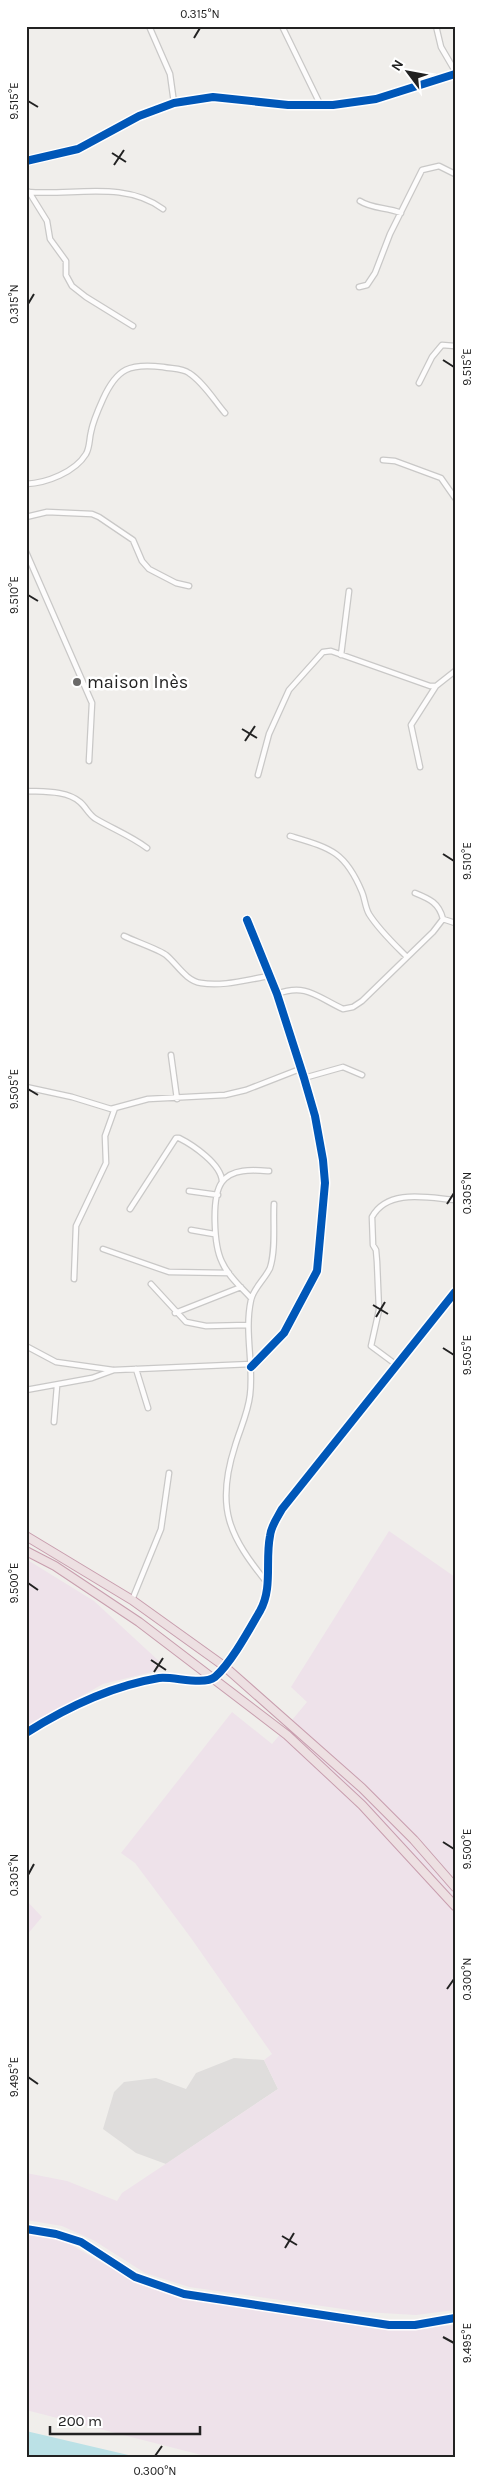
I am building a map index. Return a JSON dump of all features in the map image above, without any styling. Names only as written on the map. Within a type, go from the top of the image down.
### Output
[{"type":"highway","points":[[26,1536],[132,1600],[224,1666],[356,1782],[414,1840],[455,1887]]},
{"type":"highway","points":[[26,1551],[54,1566],[139,1622],[287,1735],[362,1805],[455,1906]]},
{"type":"street","points":[[150,26],[170,74],[174,103]]},
{"type":"street","points":[[282,26],[321,106]]},
{"type":"street","points":[[26,161],[78,150],[139,116],[174,103],[213,97],[233,98],[267,104],[321,106],[376,99],[455,72],[441,47],[436,26]]},
{"type":"street","points":[[359,287],[367,285],[375,273],[422,170],[439,166],[455,174]]},
{"type":"street","points":[[132,326],[86,298],[72,286],[66,275],[66,261],[50,239],[47,221],[32,201],[28,192],[120,192],[148,199],[163,209]]},
{"type":"street","points":[[360,201],[370,208],[387,207],[401,213]]},
{"type":"street","points":[[419,383],[432,357],[442,346],[455,346]]},
{"type":"street","points":[[26,484],[43,482],[64,473],[80,462],[89,447],[92,428],[103,399],[112,382],[126,368],[148,366],[190,373],[225,413]]},
{"type":"street","points":[[383,460],[395,461],[441,478],[455,498]]},
{"type":"street","points":[[26,517],[47,512],[92,514],[133,540],[142,561],[149,569],[176,584],[189,586]]},
{"type":"street","points":[[26,552],[92,703],[89,761]]},
{"type":"street","points":[[341,655],[349,591]]},
{"type":"street","points":[[258,775],[269,734],[289,690],[323,652],[331,651],[436,686]]},
{"type":"street","points":[[420,767],[411,725],[436,686],[455,671]]},
{"type":"street","points":[[26,791],[58,793],[79,800],[93,817],[115,827],[147,848]]},
{"type":"street","points":[[290,836],[330,848],[343,858],[362,893],[367,912],[382,933],[407,957]]},
{"type":"street","points":[[415,893],[435,903],[440,908],[443,919]]},
{"type":"street","points":[[277,994],[291,989],[302,988],[342,1009],[353,1006],[407,957],[443,919]]},
{"type":"street","points":[[443,919],[455,923]]},
{"type":"street","points":[[26,1346],[56,1362],[114,1370],[251,1365],[284,1333],[317,1271],[325,1183],[323,1160],[304,1078],[277,994],[247,920]]},
{"type":"street","points":[[124,936],[164,953],[188,976],[202,984],[218,984],[270,976]]},
{"type":"street","points":[[171,1055],[177,1099]]},
{"type":"street","points":[[304,1078],[343,1067],[362,1075]]},
{"type":"street","points":[[26,1087],[72,1097],[107,1108],[115,1108],[148,1099],[177,1099],[225,1095],[246,1090],[300,1069]]},
{"type":"street","points":[[74,1279],[76,1226],[106,1163],[105,1136],[115,1108]]},
{"type":"street","points":[[130,1209],[176,1138],[200,1150],[220,1172],[222,1181],[218,1195],[214,1234],[220,1260],[251,1298]]},
{"type":"street","points":[[222,1181],[232,1174],[249,1169],[269,1171]]},
{"type":"street","points":[[189,1191],[218,1195]]},
{"type":"street","points":[[398,1366],[371,1346],[379,1310],[377,1262],[376,1250],[373,1245],[372,1217],[381,1207],[399,1198],[455,1200]]},
{"type":"street","points":[[268,1584],[238,1544],[228,1520],[226,1490],[235,1445],[248,1408],[251,1365],[248,1325],[251,1298],[270,1266],[274,1204]]},
{"type":"street","points":[[191,1230],[214,1234]]},
{"type":"street","points":[[103,1249],[170,1272],[229,1273]]},
{"type":"street","points":[[151,1284],[182,1320],[194,1325],[248,1325]]},
{"type":"street","points":[[175,1313],[241,1287]]},
{"type":"street","points":[[26,1733],[61,1712],[101,1693],[158,1678],[205,1680],[214,1678],[261,1610],[268,1584],[270,1536],[282,1509],[398,1366],[455,1292]]},
{"type":"street","points":[[136,1369],[148,1408]]},
{"type":"street","points":[[26,1390],[57,1386],[114,1370]]},
{"type":"street","points":[[54,1422],[57,1386]]},
{"type":"street","points":[[132,1600],[161,1529],[169,1473]]},
{"type":"street","points":[[26,2228],[69,2237],[81,2242],[135,2276],[184,2294],[389,2325],[415,2325],[455,2318]]},
{"type":"shaded area","points":[[389,1531],[455,1577],[455,2310],[416,2315],[364,2312],[189,2287],[145,2273],[93,2240],[62,2226],[26,2220],[26,2173],[67,2181],[117,2201],[122,2193],[278,2089],[264,2060],[272,2054],[191,1938],[135,1863],[121,1853],[232,1712],[272,1744],[307,1702],[291,1687]]},
{"type":"shaded area","points":[[26,1559],[94,1601],[160,1662],[160,1670],[103,1684],[26,1727]]},
{"type":"shaded area","points":[[26,1900],[42,1917],[26,1936]]},
{"type":"shaded area","points":[[234,2058],[264,2060],[278,2089],[166,2164],[136,2153],[103,2129],[114,2092],[124,2082],[156,2078],[186,2089],[196,2073]]},
{"type":"shaded area","points":[[26,2232],[59,2238],[141,2285],[182,2296],[404,2329],[455,2325],[455,2458],[213,2458],[26,2410]]},
{"type":"water","points":[[26,2431],[141,2458],[26,2458]]},
{"type":"cycle path","points":[[26,161],[78,149],[139,116],[174,103],[213,97],[288,105],[333,105],[376,99],[455,74]]},
{"type":"cycle path","points":[[247,920],[277,994],[304,1078],[315,1116],[325,1183],[317,1271],[284,1333],[251,1367]]},
{"type":"cycle path","points":[[26,1733],[73,1706],[124,1686],[159,1678],[196,1681],[210,1680],[221,1671],[239,1646],[264,1602],[268,1584],[271,1532],[274,1522],[282,1509],[455,1292]]},
{"type":"cycle path","points":[[26,2229],[56,2234],[81,2242],[135,2277],[184,2294],[389,2325],[415,2325],[455,2318]]},
{"type":"place","name":"maison Inès","points":[[77,682]]}]
